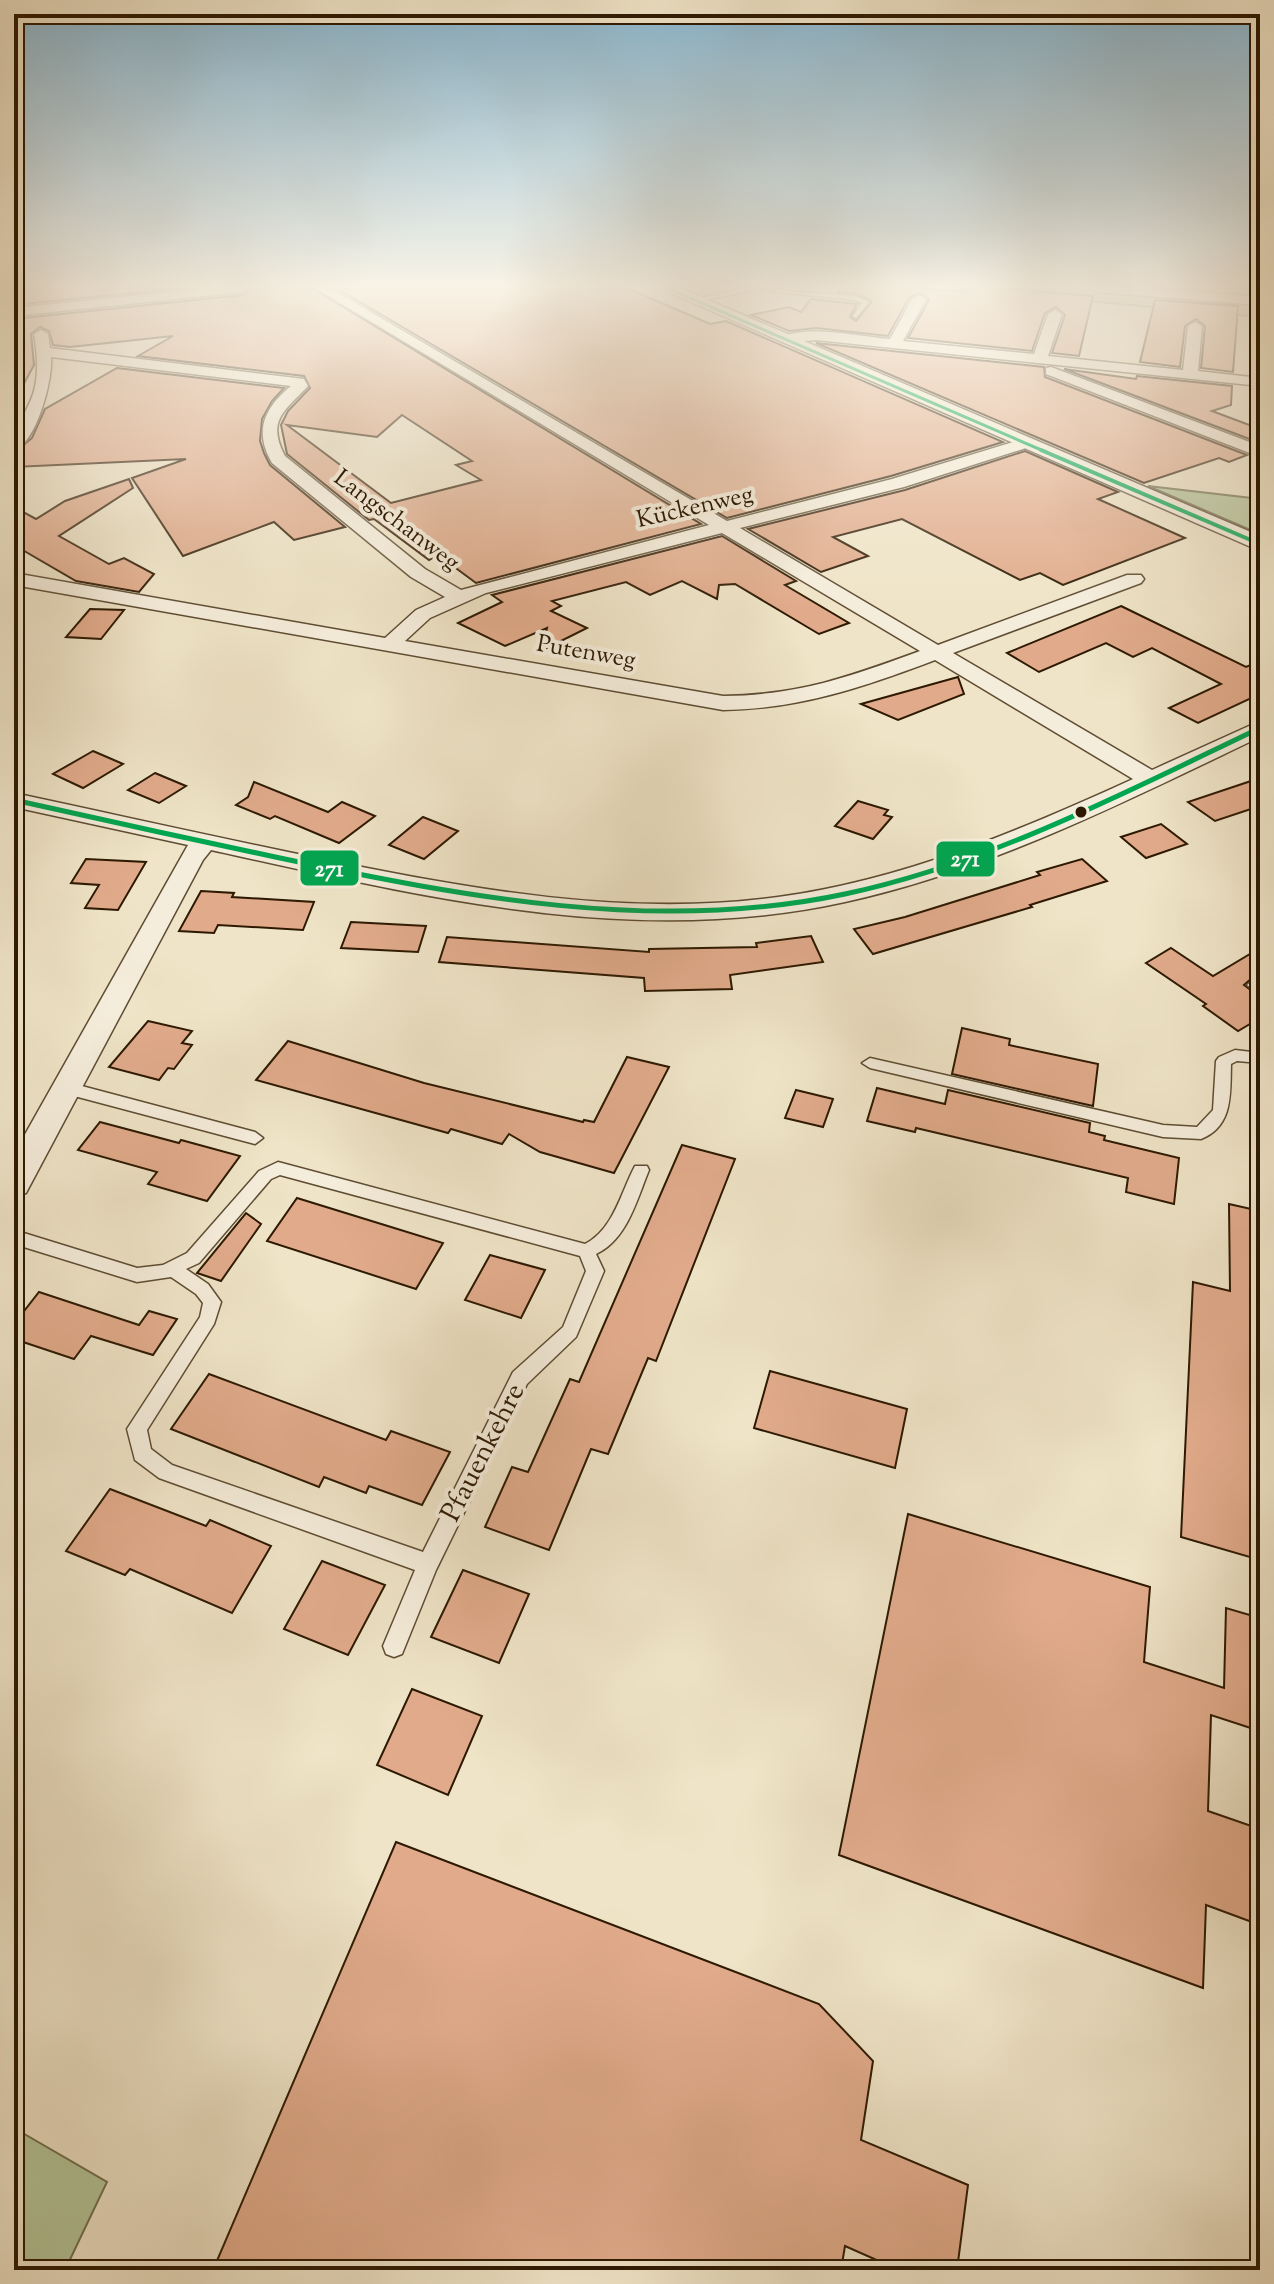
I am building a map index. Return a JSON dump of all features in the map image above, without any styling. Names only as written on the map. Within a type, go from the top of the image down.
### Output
[{"type":"street","points":[[14,445],[22,417],[37,395]]},
{"type":"street","name":"Langschanweg","points":[[289,395],[270,416],[273,451],[278,459],[418,573],[458,596]]},
{"type":"street","points":[[501,395],[1150,779]]},
{"type":"street","points":[[915,395],[1260,544]]},
{"type":"street","points":[[1119,395],[1260,452]]},
{"type":"street","name":"Kückenweg","points":[[389,645],[423,614],[458,596],[517,578],[898,483],[1026,443]]},
{"type":"street","name":"Putenweg","points":[[14,579],[723,703],[760,703],[803,699],[1134,579]]},
{"type":"street","points":[[14,800],[205,842],[483,897],[595,910],[728,910],[830,897],[900,880],[984,852],[1260,728]]},
{"type":"street","points":[[14,1184],[192,857],[205,842]]},
{"type":"lane","points":[[870,1063],[1163,1131],[1201,1133],[1221,1112],[1224,1061],[1235,1055],[1260,1058]]},
{"type":"lane","points":[[65,1091],[78,1091],[255,1138]]},
{"type":"lane","points":[[14,1237],[137,1275],[165,1272],[193,1258],[265,1175],[278,1168],[586,1251],[600,1247],[610,1235],[641,1170]]},
{"type":"lane","name":"Pfauenkehre","points":[[394,1646],[428,1564],[520,1378],[570,1332],[595,1271],[586,1251]]},
{"type":"lane","points":[[172,1269],[202,1289],[212,1302],[208,1319],[137,1429],[142,1454],[166,1472],[428,1564]]},
{"type":"green space","points":[[1148,486],[1260,499],[1260,534]]},
{"type":"green space","points":[[14,2128],[107,2182],[65,2270],[14,2270]]},
{"type":"building","points":[[70,395],[278,395],[262,419],[260,441],[270,465],[345,527],[294,540],[274,522],[183,556],[132,478],[186,459],[14,467],[14,453],[32,438],[45,409]]},
{"type":"building","points":[[304,395],[488,395],[701,524],[476,583],[438,555],[429,560],[374,519],[369,520],[287,454],[281,425],[288,411]],"holes":[[[402,415],[472,461],[456,465],[481,480],[391,503],[287,425],[377,437]]]},
{"type":"building","points":[[517,395],[894,395],[1003,442],[891,476],[727,518]]},
{"type":"building","points":[[937,395],[1091,395],[1247,455],[1229,462],[1219,458],[1144,483]]},
{"type":"building","points":[[1132,395],[1232,395],[1231,405],[1212,411],[1260,429],[1260,443]]},
{"type":"building","points":[[1025,451],[1118,492],[1098,499],[1185,538],[1063,585],[1040,573],[1020,580],[902,519],[833,537],[868,556],[821,572],[748,529],[905,490]]},
{"type":"building","points":[[129,479],[133,488],[59,536],[109,564],[124,558],[154,574],[139,592],[76,581],[14,545],[14,507],[36,519],[65,501]]},
{"type":"building","points":[[722,536],[796,581],[785,585],[849,623],[819,634],[735,584],[719,585],[717,599],[682,581],[650,595],[626,582],[552,601],[561,606],[551,611],[587,628],[541,651],[547,628],[505,646],[458,623],[502,602],[492,595]]},
{"type":"building","points":[[1121,606],[1246,667],[1260,661],[1260,705],[1249,699],[1198,723],[1169,708],[1221,684],[1152,648],[1133,657],[1106,643],[1039,672],[1007,653]]},
{"type":"building","points":[[90,609],[124,610],[101,639],[66,637]]},
{"type":"building","points":[[958,677],[964,694],[898,720],[861,704]]},
{"type":"building","points":[[93,751],[123,764],[83,788],[53,774]]},
{"type":"building","points":[[155,773],[186,786],[159,803],[128,790]]},
{"type":"building","points":[[1260,778],[1260,806],[1215,821],[1188,802]]},
{"type":"building","points":[[254,782],[328,812],[342,802],[375,816],[339,843],[275,816],[270,819],[236,805],[248,797]]},
{"type":"building","points":[[858,801],[888,810],[884,815],[892,817],[873,839],[835,826]]},
{"type":"building","points":[[423,817],[458,831],[424,859],[389,845]]},
{"type":"building","points":[[1161,824],[1187,844],[1146,858],[1121,837]]},
{"type":"building","points":[[86,859],[146,862],[118,910],[85,908],[99,885],[71,883]]},
{"type":"building","points":[[1082,859],[1107,881],[1030,905],[1032,907],[873,954],[854,929],[905,917]]},
{"type":"building","points":[[201,891],[234,893],[232,897],[314,902],[303,930],[218,925],[214,933],[179,931]]},
{"type":"building","points":[[351,922],[426,926],[418,952],[341,948]]},
{"type":"building","points":[[811,936],[823,962],[730,975],[732,989],[645,991],[644,978],[439,962],[447,937],[649,952],[649,949],[757,947],[756,943]]},
{"type":"building","points":[[1171,948],[1213,976],[1260,948],[1260,979],[1252,978],[1244,985],[1260,997],[1260,1018],[1238,1031],[1203,1006],[1206,1004],[1146,963]]},
{"type":"building","points":[[148,1021],[192,1031],[182,1043],[192,1045],[174,1069],[168,1068],[159,1080],[109,1067]]},
{"type":"building","points":[[962,1028],[1010,1039],[1009,1045],[1098,1064],[1093,1106],[952,1074]]},
{"type":"building","points":[[288,1041],[424,1083],[583,1122],[594,1122],[627,1057],[669,1067],[614,1173],[540,1152],[509,1134],[502,1144],[451,1129],[448,1133],[256,1080]]},
{"type":"building","points":[[877,1088],[945,1104],[948,1090],[1090,1123],[1089,1132],[1105,1136],[1104,1140],[1179,1158],[1174,1204],[1126,1192],[1128,1178],[916,1128],[915,1132],[867,1121]]},
{"type":"building","points":[[796,1090],[833,1099],[823,1127],[785,1118]]},
{"type":"building","points":[[100,1122],[240,1156],[207,1201],[148,1184],[157,1172],[78,1150]]},
{"type":"building","points":[[682,1145],[735,1159],[656,1361],[648,1358],[608,1454],[591,1449],[549,1550],[485,1527],[512,1467],[528,1472],[570,1379],[579,1382]]},
{"type":"building","points":[[297,1198],[443,1243],[416,1289],[267,1241]]},
{"type":"building","points":[[1229,1204],[1260,1211],[1260,1560],[1181,1537],[1193,1282],[1230,1291]]},
{"type":"building","points":[[246,1213],[261,1224],[221,1281],[197,1273]]},
{"type":"building","points":[[490,1255],[545,1270],[521,1318],[465,1300]]},
{"type":"building","points":[[39,1292],[139,1325],[149,1311],[177,1319],[153,1355],[91,1336],[74,1359],[14,1339],[14,1324]]},
{"type":"building","points":[[770,1371],[907,1409],[895,1468],[754,1428]]},
{"type":"building","points":[[209,1374],[386,1440],[391,1431],[450,1452],[422,1505],[369,1486],[366,1493],[324,1477],[319,1487],[171,1429]]},
{"type":"building","points":[[110,1489],[206,1526],[210,1520],[271,1546],[232,1613],[130,1569],[125,1575],[66,1551]]},
{"type":"building","points":[[908,1514],[1150,1587],[1144,1662],[1224,1688],[1226,1608],[1260,1618],[1260,1731],[1211,1715],[1208,1811],[1260,1829],[1260,1925],[1206,1905],[1203,1988],[839,1855]]},
{"type":"building","points":[[322,1561],[385,1585],[348,1655],[284,1629]]},
{"type":"building","points":[[463,1570],[529,1594],[499,1663],[431,1637]]},
{"type":"building","points":[[412,1689],[482,1716],[448,1795],[377,1765]]},
{"type":"building","points":[[396,1842],[819,2004],[873,2061],[861,2140],[968,2185],[957,2270],[899,2270],[845,2246],[841,2270],[213,2270]]},
{"type":"transit line","name":"271","points":[[914,395],[1260,544]]},
{"type":"transit line","name":"271","points":[[14,800],[339,870],[483,896],[555,906],[628,911],[700,911],[773,906],[845,894],[953,863],[1057,823],[1260,728]]}]
